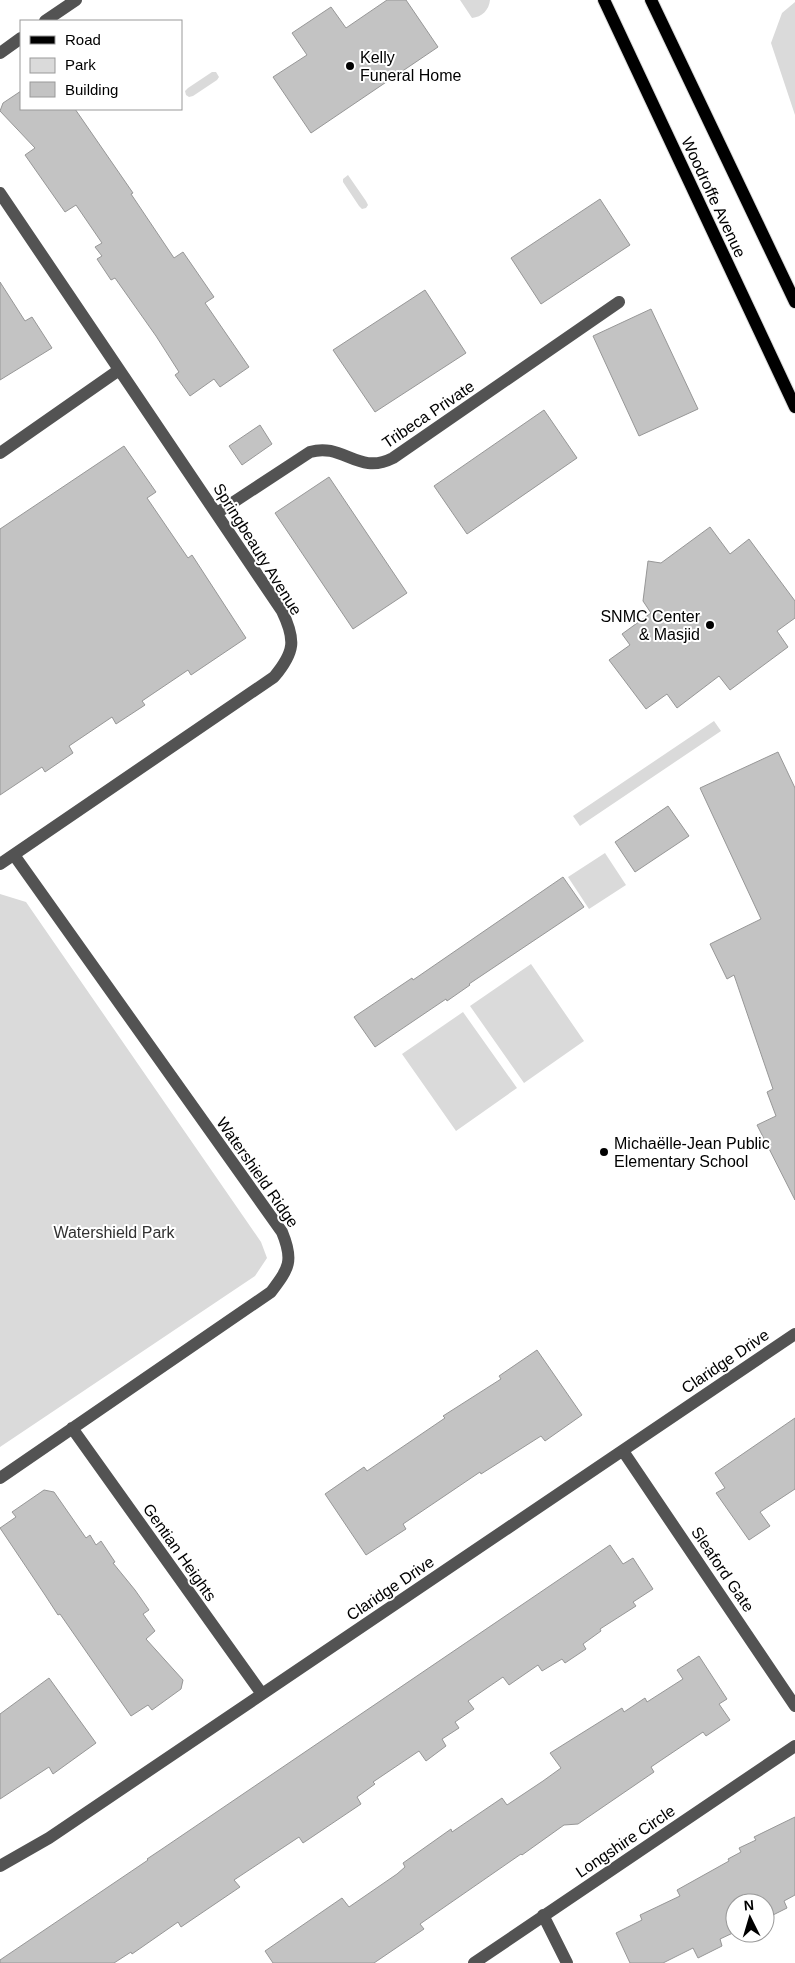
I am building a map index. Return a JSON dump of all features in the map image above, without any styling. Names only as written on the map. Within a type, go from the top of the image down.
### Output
[{"type":"main road","name":"Woodroffe Avenue","points":[[604,0],[795,407]]},
{"type":"main road","name":"Woodroffe Avenue","points":[[651,0],[795,302]]},
{"type":"street","points":[[46,20],[76,0]]},
{"type":"street","points":[[0,53],[20,39]]},
{"type":"street","name":"Springbeauty Avenue","points":[[0,193],[282,611],[288,623],[292,643],[287,662],[274,677],[0,864]]},
{"type":"street","name":"Tribeca Private","points":[[217,513],[310,452],[327,450],[367,464],[378,464],[393,458],[619,302]]},
{"type":"street","points":[[0,453],[119,370]]},
{"type":"street","name":"Watershield Ridge","points":[[0,1478],[271,1292],[287,1271],[289,1249],[282,1232],[14,855]]},
{"type":"street","name":"Claridge Drive","points":[[0,1866],[49,1838],[624,1451],[762,1354],[795,1334]]},
{"type":"street","name":"Gentian Heights","points":[[72,1428],[262,1694]]},
{"type":"street","name":"Sleaford Gate","points":[[624,1451],[795,1706]]},
{"type":"street","name":"Longshire Circle","points":[[474,1963],[795,1746]]},
{"type":"street","points":[[544,1916],[567,1963]]},
{"type":"green space","points":[[460,0],[490,0],[484,12],[472,18]]},
{"type":"green space","points":[[795,2],[795,115],[771,43],[782,13]]},
{"type":"green space","points":[[212,72],[216,72],[219,77],[217,80],[193,96],[189,97],[186,95],[185,91],[188,88]]},
{"type":"green space","points":[[348,175],[366,201],[368,205],[366,208],[362,209],[359,206],[343,182],[343,179]]},
{"type":"green space","points":[[714,721],[721,731],[580,826],[573,816]]},
{"type":"green space","points":[[605,853],[626,885],[589,909],[568,877]]},
{"type":"green space","name":"Watershield Park","points":[[0,894],[26,902],[261,1242],[267,1258],[255,1276],[0,1447]]},
{"type":"green space","points":[[531,964],[584,1041],[524,1083],[470,1006]]},
{"type":"green space","points":[[463,1012],[517,1088],[456,1131],[402,1054]]},
{"type":"building","name":"Kelly Funeral Home","points":[[387,0],[406,0],[438,47],[311,133],[273,77],[307,55],[292,33],[331,7],[346,28]]},
{"type":"building","points":[[20,92],[20,110],[76,110],[133,193],[131,194],[174,258],[183,252],[214,297],[205,303],[249,367],[220,387],[214,379],[190,396],[175,375],[179,372],[156,336],[115,278],[111,280],[97,259],[102,256],[95,247],[102,243],[76,205],[65,212],[25,155],[35,148],[0,111],[3,103]]},
{"type":"building","points":[[600,199],[630,245],[541,304],[511,258]]},
{"type":"building","points":[[0,282],[25,321],[32,317],[52,348],[0,380]]},
{"type":"building","points":[[425,290],[466,353],[375,412],[333,350]]},
{"type":"building","points":[[651,309],[698,409],[639,436],[593,336]]},
{"type":"building","points":[[544,410],[577,458],[467,534],[434,486]]},
{"type":"building","points":[[260,425],[272,444],[242,465],[229,446]]},
{"type":"building","points":[[124,446],[156,492],[147,498],[188,558],[192,555],[246,638],[191,675],[188,670],[142,701],[145,705],[116,724],[112,717],[69,746],[73,753],[45,772],[42,767],[0,795],[0,529]]},
{"type":"building","points":[[329,477],[407,593],[353,629],[275,513]]},
{"type":"building","name":"SNMC Center & Masjid","points":[[710,527],[730,554],[749,539],[795,601],[795,618],[777,631],[788,647],[730,690],[719,676],[677,708],[667,694],[646,709],[609,660],[630,645],[622,634],[651,613],[643,601],[648,561],[661,563]]},
{"type":"building","points":[[778,752],[795,788],[795,1200],[757,1125],[776,1116],[767,1092],[773,1089],[734,975],[727,979],[710,944],[761,919],[700,788]]},
{"type":"building","points":[[668,806],[689,836],[635,872],[615,842]]},
{"type":"building","points":[[563,877],[584,907],[469,984],[447,1001],[446,999],[375,1047],[354,1017],[412,978],[413,980]]},
{"type":"building","points":[[537,1350],[582,1415],[545,1441],[541,1436],[481,1474],[480,1472],[403,1524],[406,1529],[366,1555],[325,1494],[364,1467],[367,1471],[445,1418],[443,1416],[501,1379],[499,1376]]},
{"type":"building","points":[[795,1418],[795,1489],[760,1512],[770,1526],[749,1540],[716,1493],[725,1488],[715,1473]]},
{"type":"building","points":[[44,1490],[54,1492],[86,1538],[90,1535],[96,1545],[101,1541],[115,1562],[113,1563],[149,1610],[143,1614],[155,1631],[146,1639],[183,1680],[181,1689],[152,1710],[148,1705],[131,1716],[60,1614],[58,1615],[0,1528],[16,1517],[12,1512]]},
{"type":"building","points":[[610,1545],[623,1564],[633,1558],[653,1589],[633,1602],[636,1606],[600,1629],[601,1631],[583,1644],[586,1649],[565,1663],[562,1659],[542,1671],[538,1665],[509,1685],[503,1677],[468,1701],[474,1709],[455,1722],[459,1728],[442,1739],[446,1746],[426,1761],[419,1751],[373,1782],[375,1784],[357,1797],[361,1804],[303,1843],[299,1837],[234,1880],[240,1887],[181,1927],[178,1922],[132,1954],[131,1952],[114,1963],[0,1963],[0,1960],[147,1859]]},
{"type":"building","points":[[699,1656],[727,1699],[719,1704],[730,1720],[706,1736],[703,1732],[651,1767],[654,1772],[578,1824],[564,1825],[521,1854],[420,1924],[424,1929],[374,1963],[273,1963],[265,1951],[342,1898],[349,1907],[397,1874],[405,1867],[403,1863],[451,1829],[452,1832],[502,1798],[507,1805],[543,1781],[561,1768],[550,1753],[622,1708],[624,1712],[645,1698],[647,1702],[683,1679],[677,1670]]},
{"type":"building","points":[[49,1678],[96,1743],[53,1774],[49,1767],[0,1799],[0,1714]]},
{"type":"building","points":[[795,1817],[795,1895],[784,1901],[787,1908],[775,1914],[775,1893],[725,1893],[725,1937],[720,1939],[722,1946],[698,1958],[693,1948],[663,1963],[630,1963],[616,1933],[642,1920],[640,1915],[680,1896],[677,1890],[729,1861],[728,1859],[741,1852],[739,1848],[756,1840],[754,1837]]},
{"type":"place","name":"Kelly Funeral Home","points":[[350,66]]},
{"type":"place","name":"SNMC Center & Masjid","points":[[710,625]]},
{"type":"place","name":"Michaëlle-Jean Public Elementary School","points":[[604,1152]]}]
